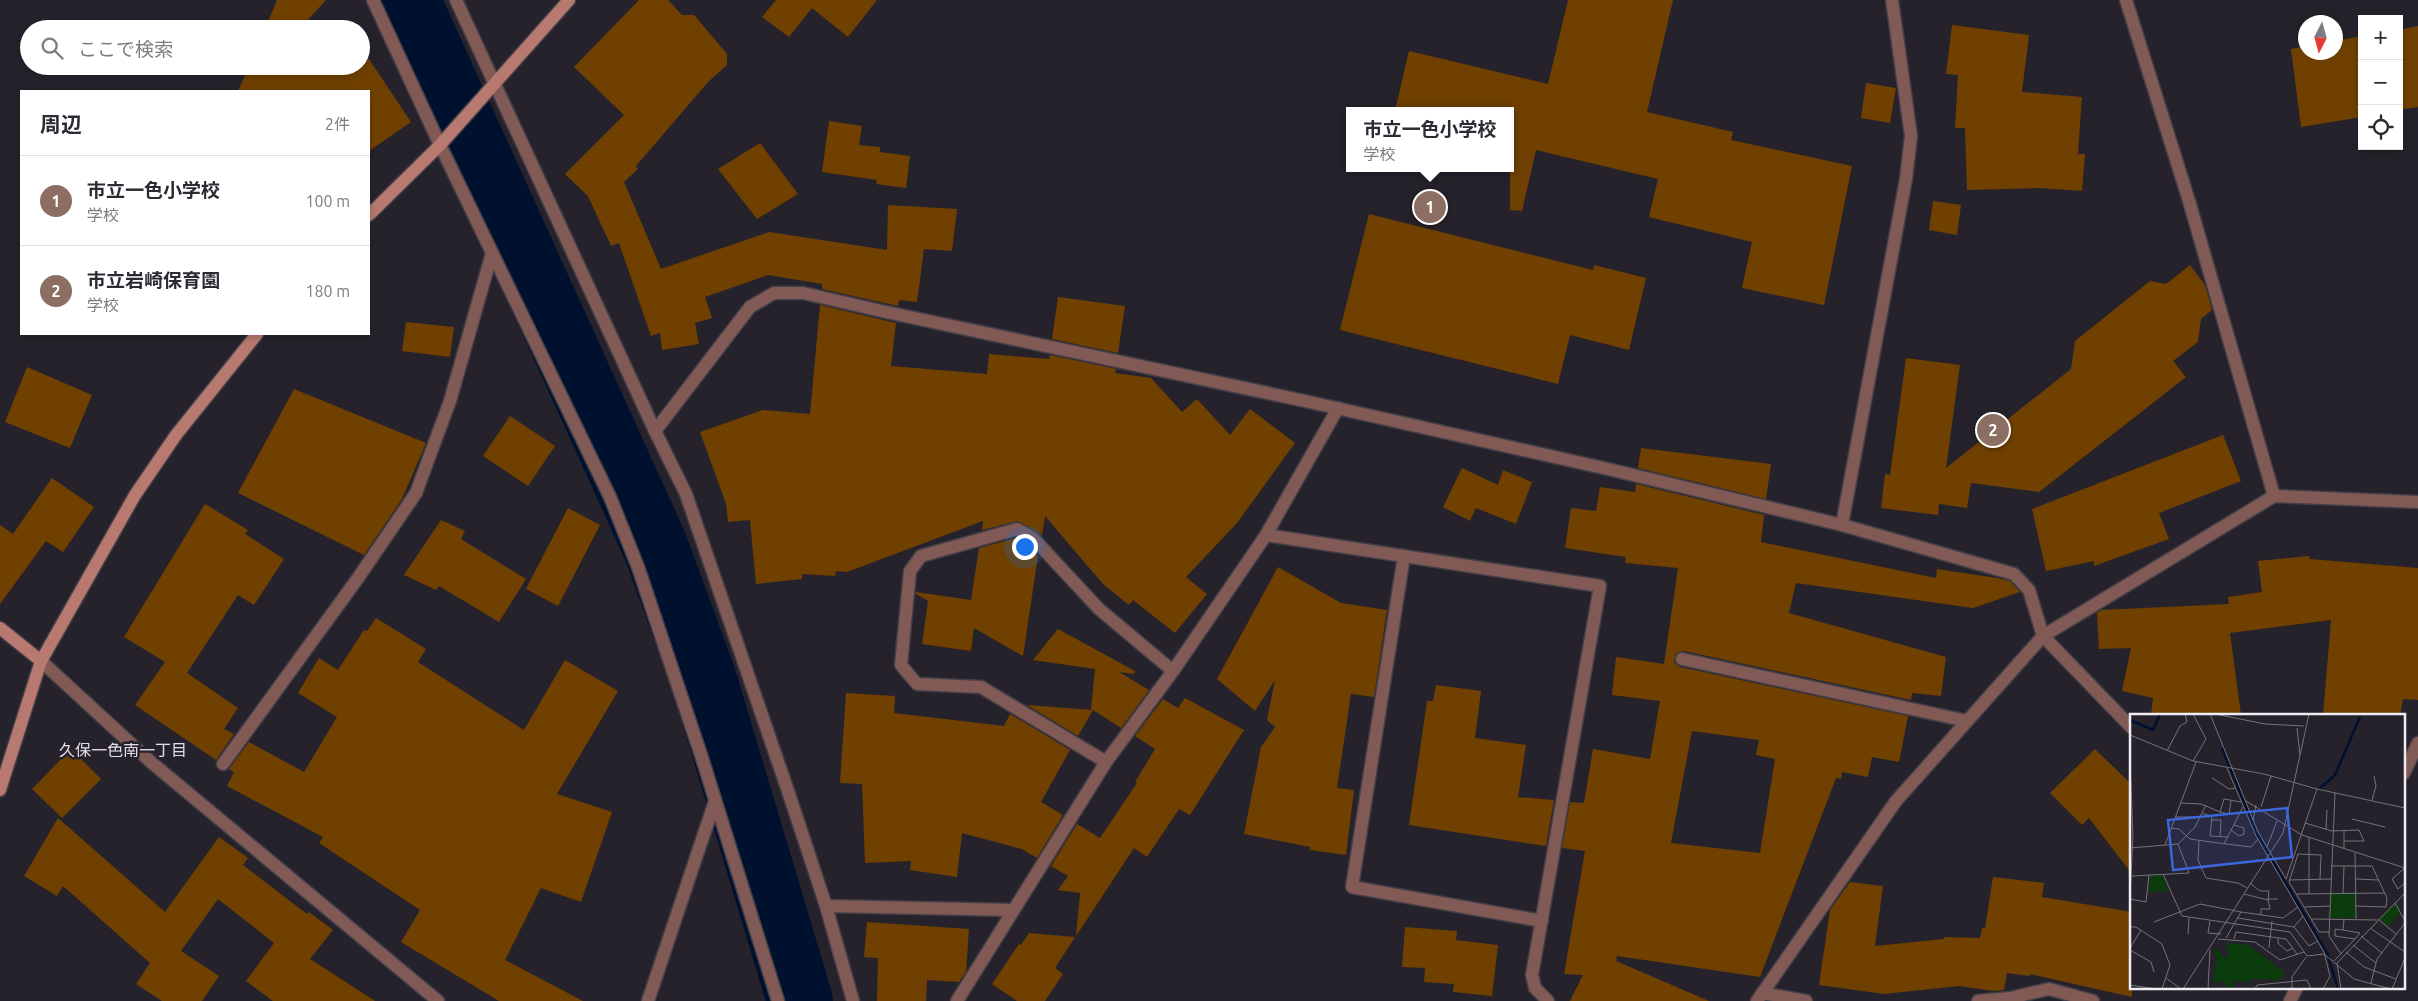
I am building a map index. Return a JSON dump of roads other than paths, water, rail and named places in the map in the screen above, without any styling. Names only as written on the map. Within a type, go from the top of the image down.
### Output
[{"type":"street","points":[[373,0],[440,145],[610,498],[638,568],[716,801],[778,1001]]},
{"type":"street","points":[[456,0],[655,431],[686,494],[826,906],[853,1001]]},
{"type":"street","points":[[370,214],[440,145],[569,0]]},
{"type":"street","points":[[1842,525],[1906,179],[1911,136],[1892,0]]},
{"type":"street","points":[[2126,0],[2189,201],[2274,496]]},
{"type":"street","points":[[223,764],[358,578],[416,493],[450,401],[492,253]]},
{"type":"street","points":[[655,431],[750,308],[774,293],[803,293],[1338,408],[1608,469],[1842,525],[2014,574],[2029,590],[2043,636],[2130,726]]},
{"type":"street","points":[[0,790],[41,660],[135,495],[176,435],[256,335]]},
{"type":"street","points":[[956,1001],[1106,762],[1173,672],[1266,535],[1338,408]]},
{"type":"street","points":[[1806,1001],[1760,997],[1896,802],[2043,636],[2274,496],[2418,502]]},
{"type":"street","points":[[1106,762],[981,687],[918,684],[901,665],[910,571],[921,556],[1017,529],[1033,538],[1099,608],[1173,672]]},
{"type":"street","points":[[1266,535],[1600,586],[1532,975],[1535,988],[1548,1001]]},
{"type":"street","points":[[1404,556],[1352,887],[1542,921]]},
{"type":"street","points":[[0,628],[41,660],[152,763],[438,1001]]},
{"type":"street","points":[[1682,659],[1967,722]]},
{"type":"street","points":[[2406,769],[2418,743]]},
{"type":"street","points":[[648,1001],[716,801]]},
{"type":"street","points":[[826,906],[1013,910]]},
{"type":"street","points":[[2290,1001],[2296,988]]},
{"type":"street","points":[[1978,1001],[2010,998],[2049,990],[2093,1001]]},
{"type":"waterway","points":[[407,0],[655,546],[703,677],[800,1001]]},
{"type":"place","name":"市立一色小学校","points":[[1430,207]]},
{"type":"place","name":"市立岩崎保育園","points":[[1993,430]]},
{"type":"district","name":"久保一色南一丁目","points":[[123,750]]}]
